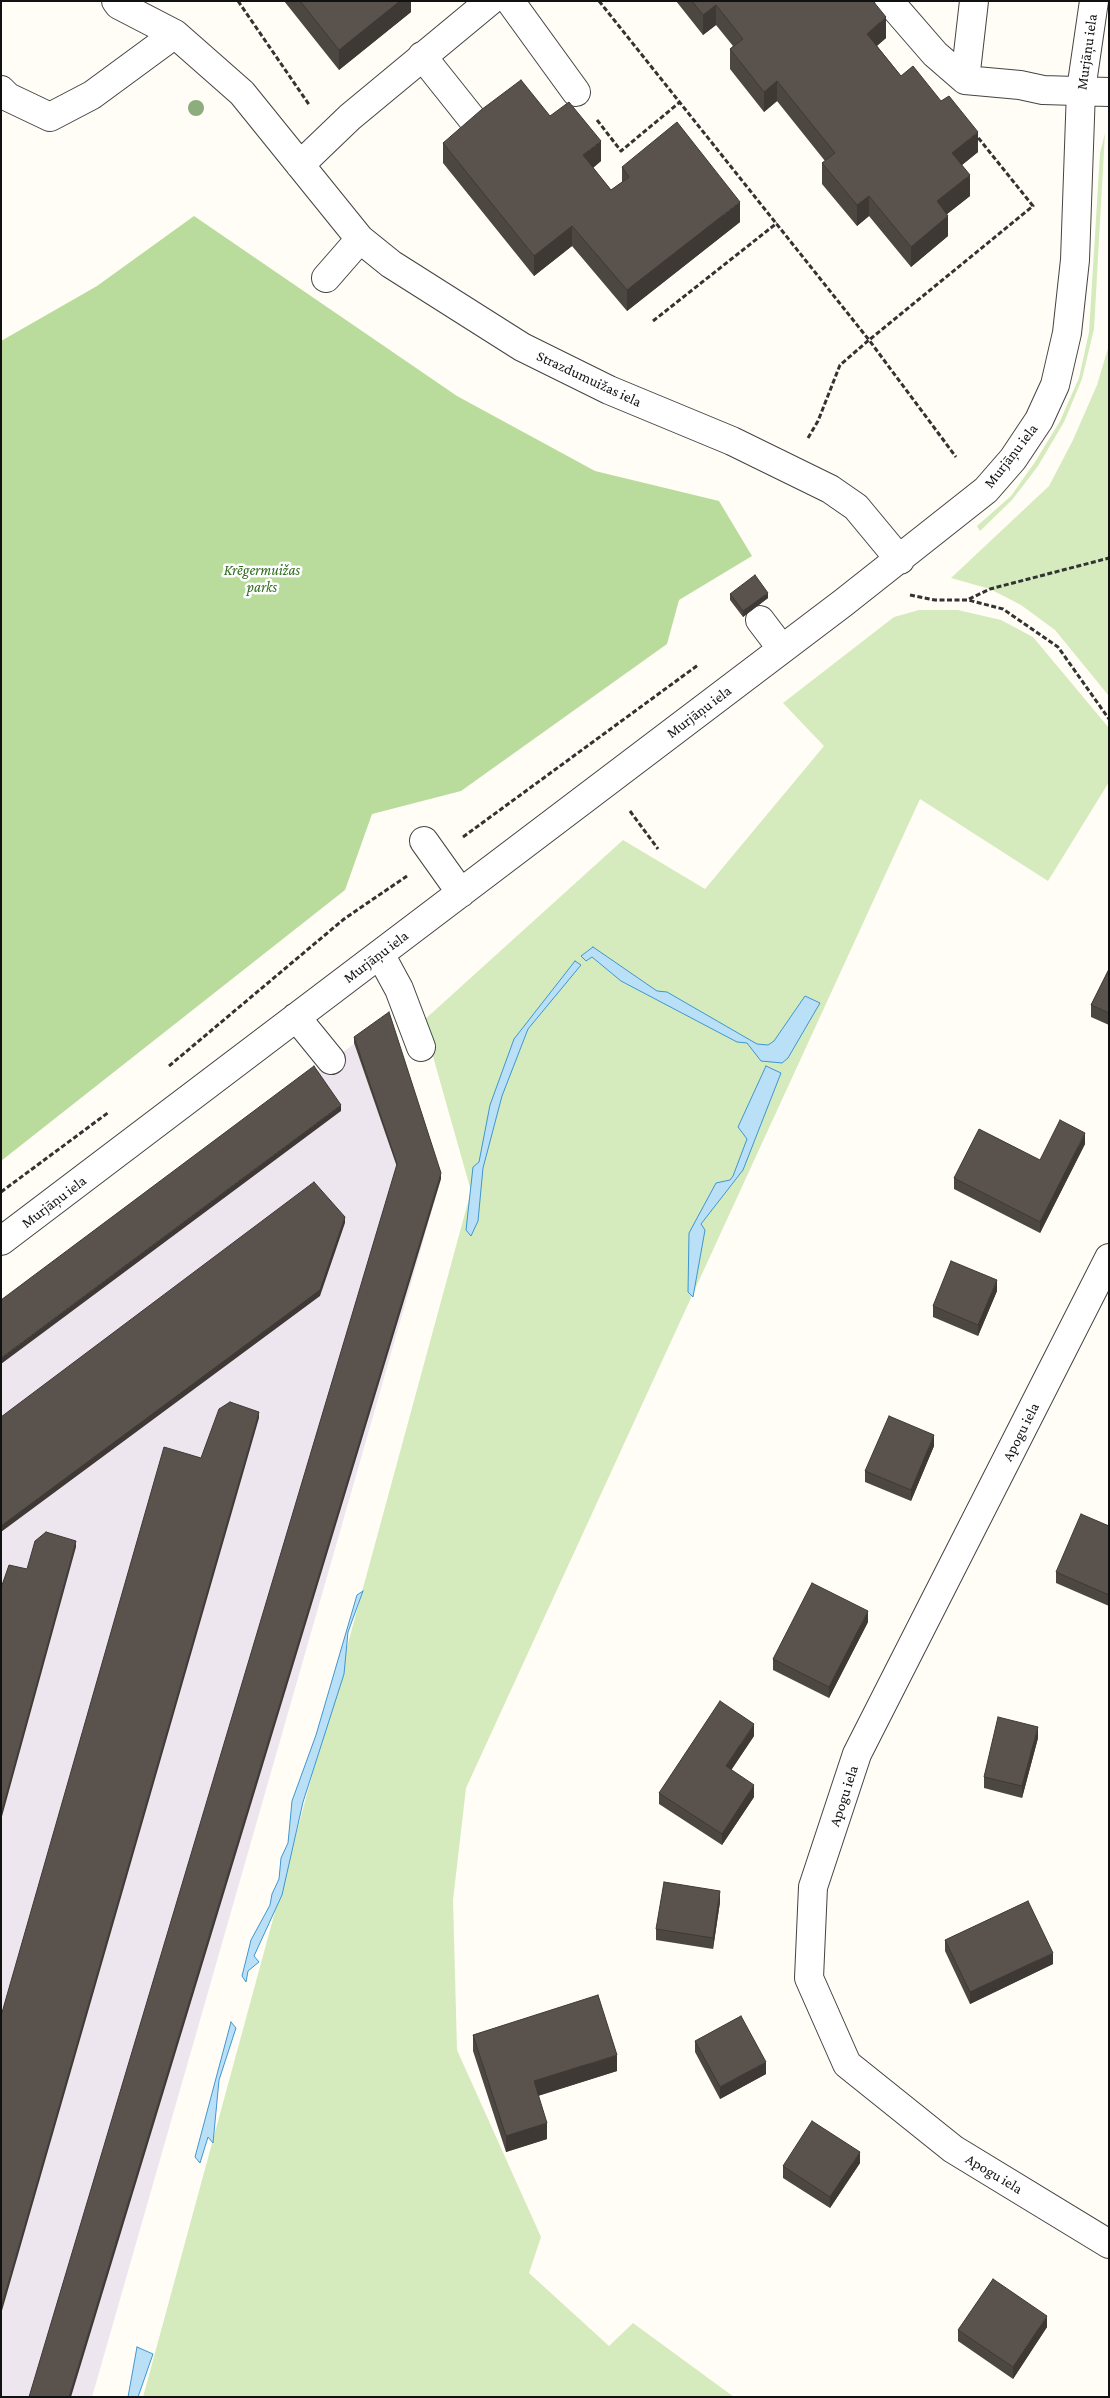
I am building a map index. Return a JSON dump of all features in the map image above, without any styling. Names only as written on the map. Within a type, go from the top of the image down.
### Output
[{"type":"street","name":"Strazdumuižas iela","points":[[116,1],[119,5],[175,34],[242,93],[360,239],[399,270],[522,348],[609,390],[732,441],[830,489],[856,507],[900,560]]},
{"type":"street","points":[[300,165],[350,117],[490,1]]},
{"type":"street","points":[[510,1],[576,92]]},
{"type":"street","points":[[888,1],[936,54],[965,80],[1020,85],[1043,90],[1109,92]]},
{"type":"street","points":[[965,80],[974,1]]},
{"type":"street","name":"Murjāņu iela","points":[[1,1242],[900,560],[986,490],[1013,458],[1039,420],[1055,385],[1067,332],[1075,260],[1080,90],[1094,1]]},
{"type":"street","points":[[1,90],[8,97],[50,117],[92,95],[175,34]]},
{"type":"street","points":[[422,56],[481,130]]},
{"type":"street","points":[[326,278],[360,239]]},
{"type":"street","points":[[760,620],[782,649]]},
{"type":"street","points":[[424,841],[461,892]]},
{"type":"street","points":[[380,954],[399,989],[420,1047]]},
{"type":"street","points":[[296,1017],[331,1060]]},
{"type":"street","name":"Apogu iela","points":[[1109,1258],[858,1754],[813,1887],[809,1978],[847,2064],[952,2149],[1109,2244]]},
{"type":"path","points":[[238,1],[284,69]]},
{"type":"path","points":[[599,1],[869,340],[956,457]]},
{"type":"path","points":[[576,92],[621,151],[680,102]]},
{"type":"path","points":[[808,439],[818,421],[840,365],[1034,206],[974,132]]},
{"type":"path","points":[[653,321],[777,223]]},
{"type":"path","points":[[968,600],[990,589],[1109,558]]},
{"type":"path","points":[[910,595],[935,600],[968,600],[1003,609],[1058,647],[1109,718]]},
{"type":"path","points":[[630,811],[658,849]]},
{"type":"shaded area","points":[[389,1018],[441,1179],[92,2397],[1,2397],[1,1305]]},
{"type":"green space","points":[[1105,133],[1094,329],[1082,379],[1064,422],[1038,466],[1012,500],[980,531],[977,526],[1011,496],[1035,462],[1060,421],[1079,378],[1089,332],[1100,153]]},
{"type":"green space","name":"Krēgermuižas parks","points":[[194,216],[457,396],[595,471],[719,501],[752,556],[679,600],[667,644],[461,791],[372,814],[345,890],[1,1161],[1,341],[97,286]]},
{"type":"green space","points":[[1109,345],[1109,696],[1055,630],[1021,605],[990,589],[951,578],[1049,486],[1073,440],[1097,385]]},
{"type":"green space","points":[[919,610],[958,610],[1001,620],[1033,637],[1109,728],[1109,782],[1048,881],[920,799],[466,1788],[453,1900],[457,2050],[541,2237],[529,2273],[609,2346],[633,2323],[734,2397],[143,2397],[471,1191],[423,1021],[623,840],[705,889],[824,746],[783,703],[894,617]]},
{"type":"water","points":[[593,947],[657,991],[667,992],[757,1044],[768,1045],[774,1041],[805,996],[820,1003],[788,1058],[782,1063],[761,1061],[747,1043],[737,1042],[621,981],[592,957],[586,961],[581,956]]},
{"type":"water","points":[[575,961],[581,965],[528,1029],[502,1096],[483,1168],[478,1221],[471,1236],[466,1230],[473,1167],[479,1162],[490,1105],[514,1039]]},
{"type":"water","points":[[766,1066],[781,1073],[743,1170],[701,1224],[705,1230],[693,1297],[688,1292],[689,1233],[716,1183],[730,1180],[733,1176],[747,1139],[738,1127]]},
{"type":"water","points":[[363,1591],[348,1632],[344,1674],[303,1802],[282,1895],[254,1956],[259,1962],[248,1971],[246,1982],[242,1976],[251,1940],[270,1905],[272,1894],[279,1879],[281,1858],[288,1843],[292,1801],[316,1735],[357,1595]]},
{"type":"water","points":[[231,2022],[236,2028],[219,2080],[213,2143],[208,2137],[200,2163],[195,2157]]},
{"type":"water","points":[[137,2347],[153,2354],[138,2397],[128,2397]]},
{"type":"building","points":[[300,1],[400,1],[339,50]]},
{"type":"building","points":[[692,1],[873,1],[886,17],[867,34],[901,76],[913,66],[941,101],[949,96],[978,132],[952,153],[970,175],[937,201],[948,216],[911,247],[869,196],[857,205],[822,163],[835,153],[777,81],[764,92],[730,49],[743,39],[716,5],[703,15]]},
{"type":"building","points":[[521,80],[550,116],[569,102],[601,141],[583,155],[611,190],[629,177],[622,167],[677,122],[740,202],[627,290],[572,226],[534,256],[443,143],[481,110]]},
{"type":"building","points":[[755,575],[768,593],[743,611],[730,594]]},
{"type":"building","points":[[1109,969],[1109,1013],[1091,1005]]},
{"type":"building","points":[[389,1012],[441,1173],[69,2397],[29,2397],[397,1164],[354,1037]]},
{"type":"building","points":[[314,1066],[341,1105],[1,1358],[1,1300]]},
{"type":"building","points":[[1060,1120],[1085,1133],[1040,1222],[954,1178],[979,1129],[1040,1160]]},
{"type":"building","points":[[314,1182],[345,1217],[320,1290],[1,1526],[1,1417]]},
{"type":"building","points":[[951,1261],[997,1280],[978,1325],[933,1306]]},
{"type":"building","points":[[230,1402],[259,1412],[1,2308],[1,2016],[164,1447],[201,1458],[219,1409]]},
{"type":"building","points":[[889,1416],[934,1435],[911,1490],[865,1471]]},
{"type":"building","points":[[1081,1514],[1109,1526],[1109,1595],[1056,1572]]},
{"type":"building","points":[[46,1532],[76,1541],[1,1814],[1,1588],[9,1565],[27,1569],[35,1541]]},
{"type":"building","points":[[812,1583],[868,1611],[829,1687],[773,1659]]},
{"type":"building","points":[[720,1701],[754,1724],[726,1766],[754,1785],[722,1834],[659,1793]]},
{"type":"building","points":[[998,1717],[1038,1727],[1022,1786],[984,1777]]},
{"type":"building","points":[[664,1882],[720,1891],[713,1938],[656,1929]]},
{"type":"building","points":[[1028,1901],[1053,1953],[970,1992],[945,1940]]},
{"type":"building","points":[[598,1995],[617,2055],[534,2081],[547,2123],[506,2136],[473,2035]]},
{"type":"building","points":[[741,2016],[766,2062],[720,2087],[695,2041]]},
{"type":"building","points":[[812,2121],[860,2152],[830,2197],[783,2166]]},
{"type":"building","points":[[993,2279],[1047,2316],[1013,2367],[958,2330]]}]
